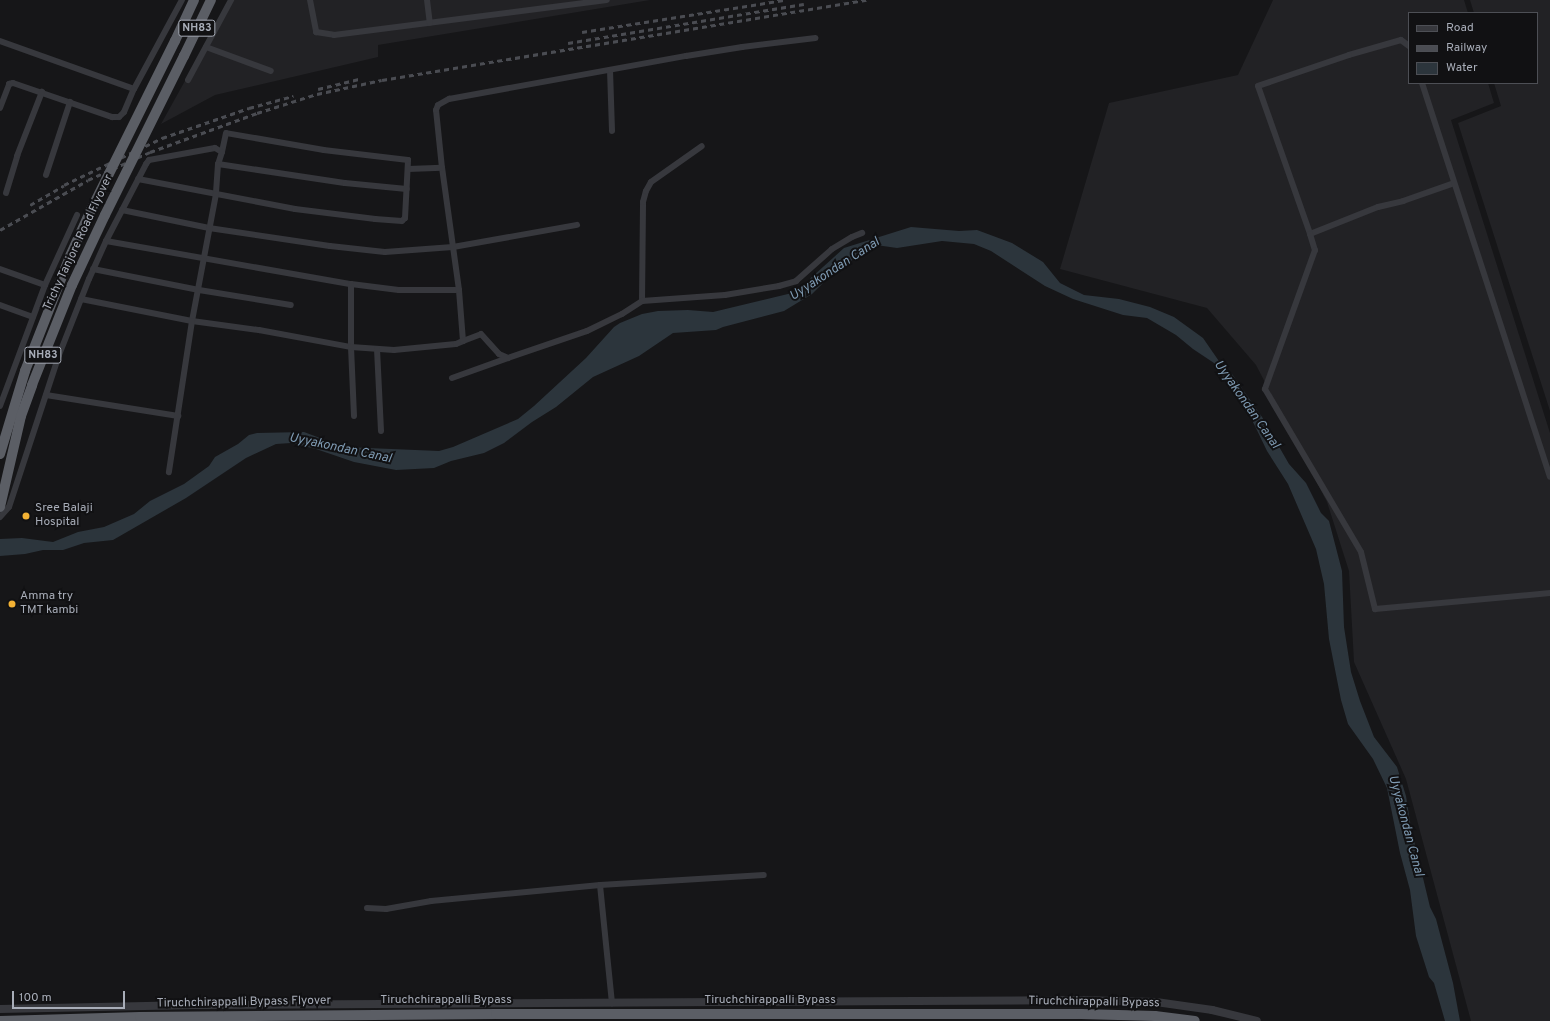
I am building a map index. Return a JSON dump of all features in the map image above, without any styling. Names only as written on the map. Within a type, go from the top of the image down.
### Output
[{"type":"highway","name":"Trichy Tanjore Road Flyover","points":[[0,454],[25,371],[70,256],[194,0]]},
{"type":"highway","name":"Trichy Tanjore Road Flyover","points":[[1,504],[22,416],[30,391],[72,285],[211,0]]},
{"type":"highway","name":"Tiruchchirappalli Bypass","points":[[345,1015],[1081,1014],[1155,1016],[1195,1021]]},
{"type":"highway","name":"Tiruchchirappalli Bypass Flyover","points":[[0,1021],[140,1017],[345,1015]]},
{"type":"street","points":[[0,108],[9,84],[13,83],[112,117],[119,117],[124,112],[134,89],[182,0]]},
{"type":"street","points":[[188,80],[231,0]]},
{"type":"street","points":[[310,0],[316,32],[334,35],[607,0]]},
{"type":"street","points":[[427,0],[430,23]]},
{"type":"street","points":[[463,341],[459,290],[442,168],[436,110],[438,105],[443,101],[610,70],[742,47],[815,38]]},
{"type":"street","points":[[1408,45],[1401,40],[1349,55],[1258,86],[1315,250],[1265,389],[1361,552],[1375,610],[1550,593]]},
{"type":"street","points":[[0,41],[134,89]]},
{"type":"street","points":[[206,47],[271,71]]},
{"type":"street","points":[[610,70],[612,131]]},
{"type":"street","points":[[1422,84],[1550,477]]},
{"type":"street","points":[[6,193],[17,156],[42,92]]},
{"type":"street","points":[[46,175],[70,102]]},
{"type":"street","points":[[138,179],[216,194],[295,209],[402,221],[405,218],[408,160],[324,150],[226,133],[218,164],[216,194],[192,321],[169,472]]},
{"type":"street","points":[[642,301],[643,202],[646,191],[651,182],[702,146]]},
{"type":"street","points":[[0,517],[9,507],[59,355],[93,269],[106,241],[149,160],[215,148],[222,152]]},
{"type":"street","points":[[218,164],[407,189]]},
{"type":"street","points":[[408,169],[442,168]]},
{"type":"street","points":[[1310,234],[1378,207],[1403,202],[1454,183]]},
{"type":"street","points":[[122,210],[209,228],[330,246],[385,252],[453,247],[577,225]]},
{"type":"street","points":[[0,405],[45,285],[77,215]]},
{"type":"street","points":[[452,378],[587,331],[622,314],[642,301],[725,295],[753,291],[796,281],[832,249],[862,233]]},
{"type":"street","points":[[106,241],[351,284],[400,290],[459,290]]},
{"type":"street","points":[[0,269],[45,285]]},
{"type":"street","points":[[93,269],[199,290],[291,305]]},
{"type":"street","points":[[351,284],[351,347],[354,416]]},
{"type":"street","points":[[81,299],[192,321],[259,330],[351,347],[394,350],[437,347],[456,344],[481,334],[484,335],[495,351],[508,358]]},
{"type":"street","points":[[0,305],[33,317]]},
{"type":"street","points":[[377,349],[381,431]]},
{"type":"street","points":[[46,395],[178,416]]},
{"type":"street","points":[[367,908],[386,909],[430,902],[600,885],[764,875]]},
{"type":"street","points":[[600,885],[612,1003]]},
{"type":"street","points":[[0,1009],[194,1005],[1086,1000],[1156,1002],[1212,1010],[1258,1021]]},
{"type":"shaded area","points":[[230,0],[650,0],[378,45],[378,57],[215,95],[161,124]]},
{"type":"shaded area","points":[[1273,0],[1464,0],[1468,12],[1408,12],[1408,84],[1488,84],[1494,103],[1451,120],[1550,433],[1550,1021],[1471,1021],[1406,779],[1354,662],[1349,571],[1327,502],[1256,365],[1207,308],[1060,269],[1109,103],[1238,75]]},
{"type":"shaded area","points":[[1470,0],[1550,0],[1550,411],[1458,123],[1501,106],[1494,84],[1538,84],[1538,12],[1474,12]]},
{"type":"water","name":"Uyyakondan Canal","points":[[911,227],[959,231],[977,230],[1012,243],[1043,262],[1060,283],[1084,295],[1119,299],[1150,307],[1174,317],[1203,338],[1223,367],[1232,374],[1262,417],[1289,464],[1306,483],[1321,513],[1329,521],[1342,571],[1344,627],[1351,672],[1374,737],[1397,767],[1406,796],[1411,828],[1430,907],[1436,919],[1453,983],[1460,1021],[1445,1021],[1434,983],[1429,977],[1416,936],[1410,890],[1400,853],[1387,788],[1373,759],[1348,724],[1341,700],[1329,639],[1324,584],[1316,549],[1288,484],[1267,451],[1254,424],[1214,363],[1176,335],[1147,318],[1123,315],[1073,299],[1045,286],[991,251],[974,244],[942,241],[897,248],[876,245],[869,247],[825,281],[812,294],[784,311],[716,330],[673,333],[639,356],[593,377],[556,407],[532,422],[504,443],[484,453],[451,461],[434,468],[396,470],[354,462],[316,449],[291,443],[276,444],[246,458],[186,498],[113,540],[84,543],[63,550],[43,550],[25,554],[0,556],[0,539],[22,538],[53,542],[78,532],[104,527],[134,514],[150,501],[184,484],[209,466],[215,457],[238,444],[249,435],[257,433],[304,432],[344,447],[439,451],[453,447],[518,419],[586,358],[614,327],[620,323],[642,314],[658,311],[688,310],[713,312],[792,293],[802,286],[844,248]]},
{"type":"railway","points":[[582,32],[783,0]]},
{"type":"railway","points":[[0,230],[88,180],[150,152],[257,113],[317,94],[382,80],[866,0]]},
{"type":"railway","points":[[568,43],[804,4]]},
{"type":"railway","points":[[318,89],[359,79]]},
{"type":"railway","points":[[30,205],[64,185],[162,138],[249,108],[293,96]]},
{"type":"place","name":"Sree Balaji Hospital","points":[[26,516]]},
{"type":"place","name":"Amma try TMT kambi","points":[[12,604]]}]
